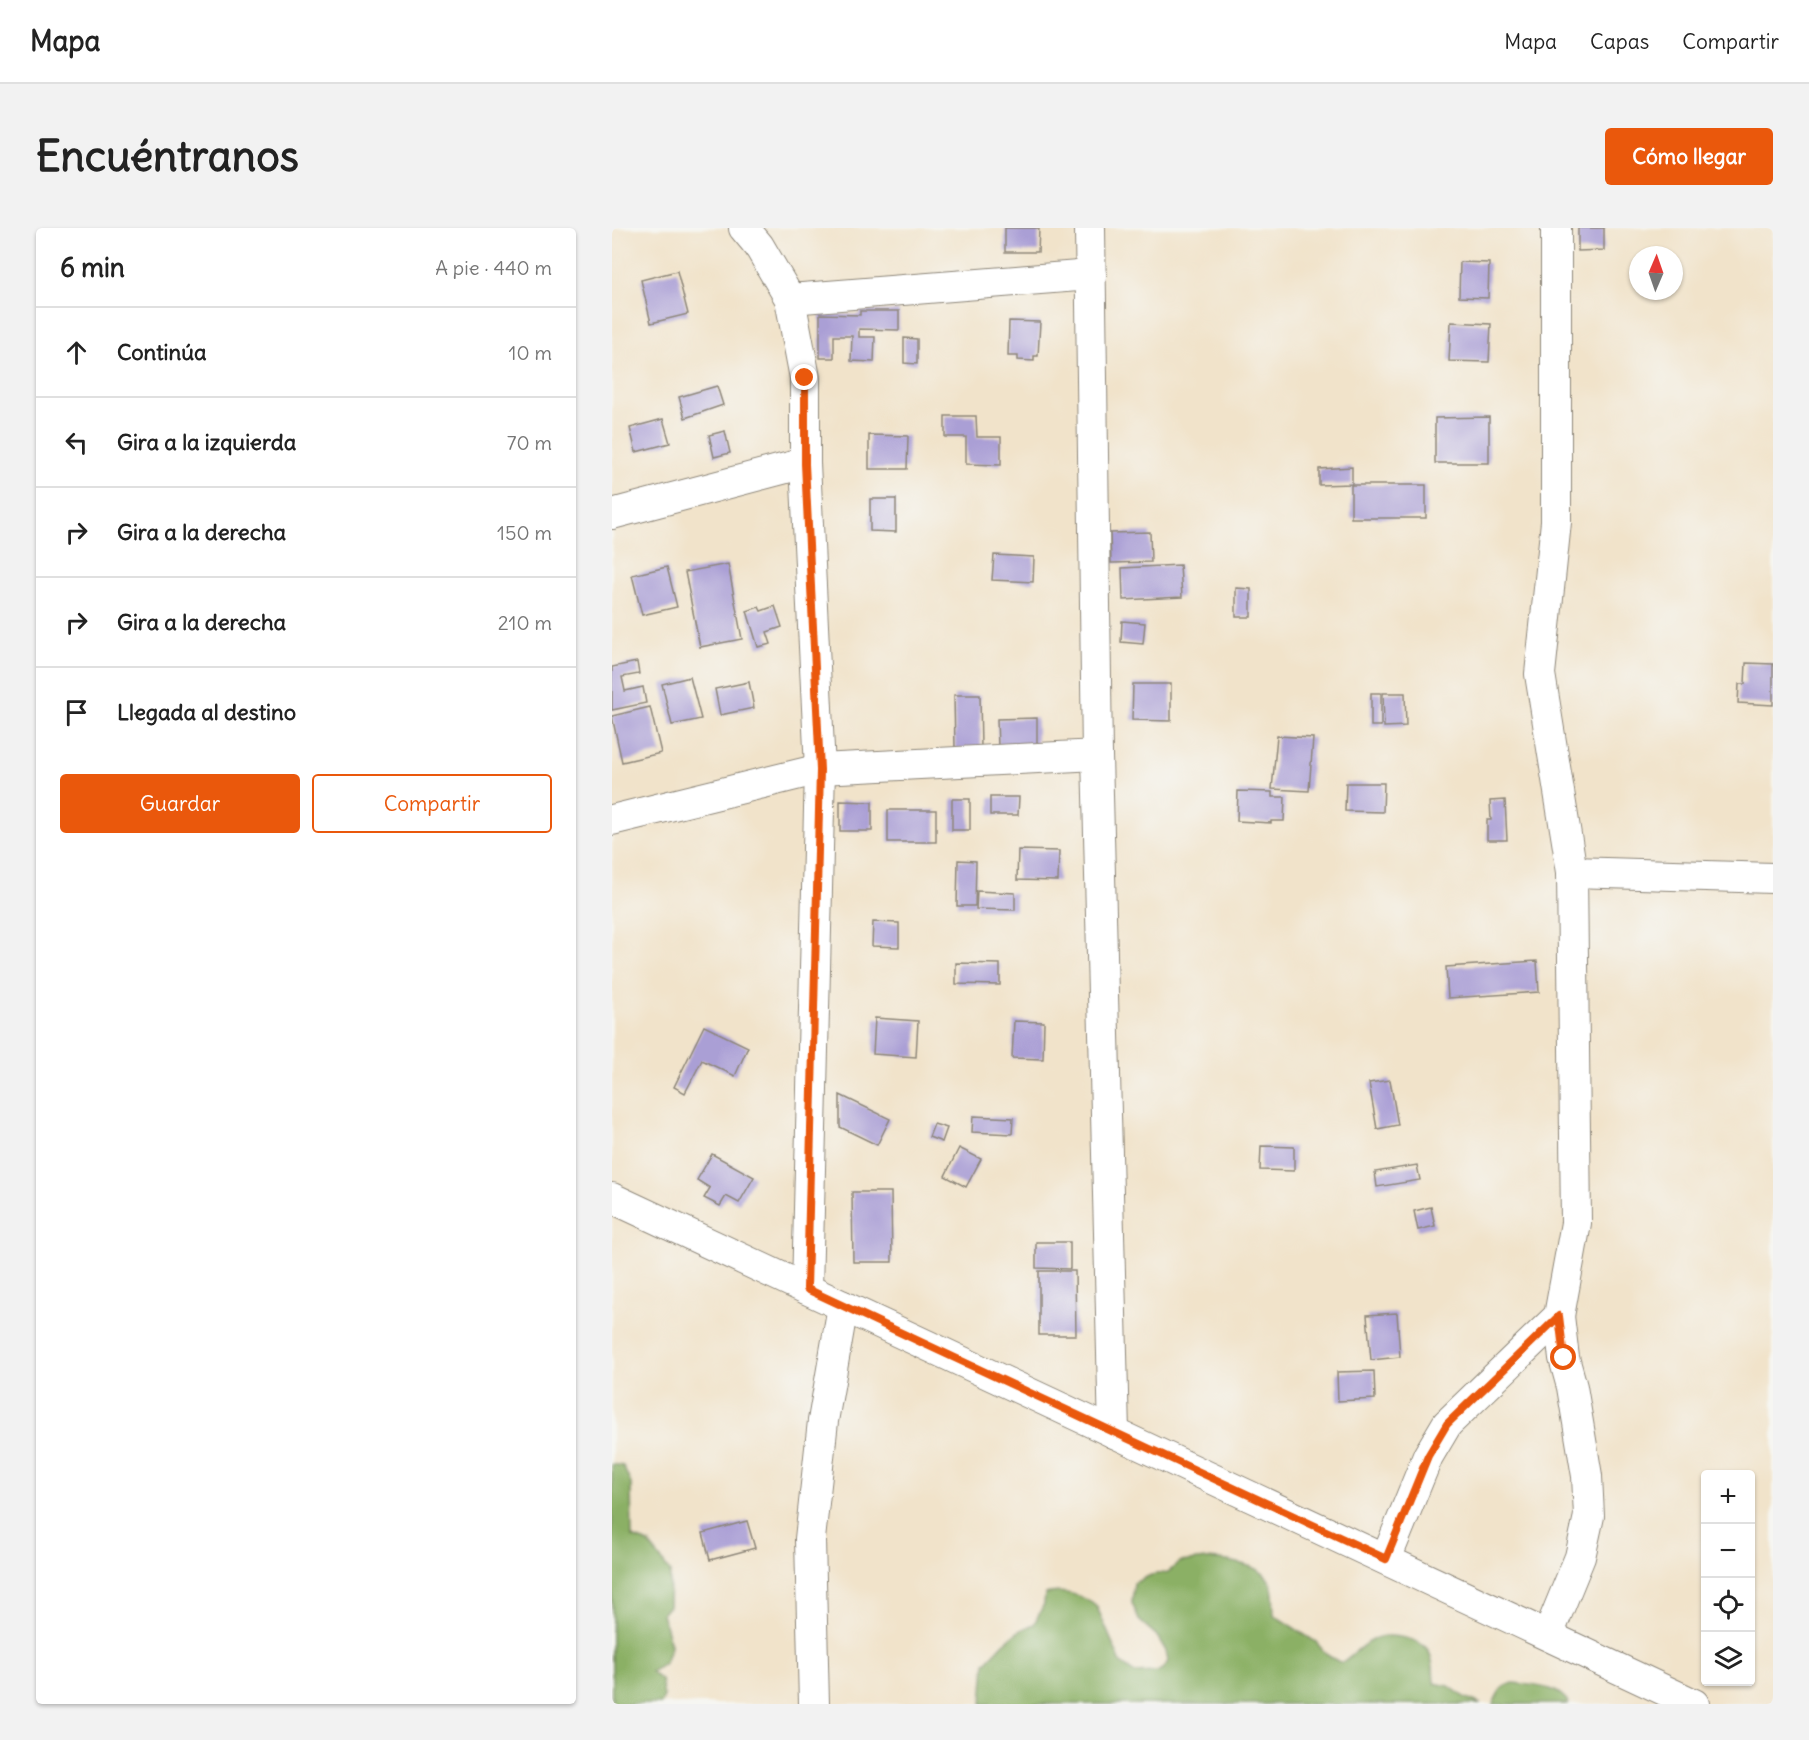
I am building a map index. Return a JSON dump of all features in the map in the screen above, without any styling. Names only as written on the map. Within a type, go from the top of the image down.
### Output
[{"type":"street","points":[[744,228],[759,246],[790,299],[805,378],[805,464],[820,770],[807,1289]]},
{"type":"street","points":[[1090,228],[1097,755],[1114,1433]]},
{"type":"street","points":[[1548,1635],[1580,1557],[1589,1516],[1587,1476],[1572,1387],[1564,1358],[1559,1316],[1576,1222],[1572,872],[1540,674],[1556,522],[1556,228]]},
{"type":"street","points":[[790,299],[1091,274]]},
{"type":"street","points":[[612,514],[805,464]]},
{"type":"street","points":[[612,820],[820,770],[1097,755]]},
{"type":"street","points":[[1572,872],[1773,878]]},
{"type":"street","points":[[613,1203],[807,1289],[1694,1704]]},
{"type":"street","points":[[814,1704],[810,1539],[823,1421],[843,1306]]},
{"type":"street","points":[[1386,1559],[1428,1456],[1447,1424],[1559,1316]]},
{"type":"green space","points":[[612,1464],[623,1466],[631,1484],[632,1537],[649,1543],[670,1572],[669,1606],[662,1614],[671,1646],[665,1663],[651,1672],[661,1680],[664,1697],[661,1704],[612,1704]]},
{"type":"green space","points":[[1206,1559],[1242,1564],[1259,1571],[1272,1586],[1274,1615],[1316,1642],[1327,1655],[1341,1663],[1376,1638],[1388,1636],[1418,1642],[1430,1654],[1434,1683],[1449,1686],[1464,1697],[1481,1704],[982,1704],[985,1663],[1019,1631],[1034,1624],[1044,1604],[1045,1594],[1059,1592],[1073,1594],[1097,1607],[1121,1663],[1135,1673],[1157,1672],[1164,1668],[1168,1661],[1166,1651],[1157,1636],[1139,1620],[1132,1603],[1134,1583],[1151,1575],[1168,1572],[1180,1562]]},
{"type":"green space","points":[[1514,1683],[1552,1690],[1559,1693],[1569,1704],[1493,1704],[1503,1688]]},
{"type":"building","points":[[1005,228],[1039,228],[1038,252],[1005,252]]},
{"type":"building","points":[[1578,228],[1604,228],[1604,250],[1578,251]]},
{"type":"building","points":[[1460,262],[1489,263],[1488,298],[1459,297]]},
{"type":"building","points":[[677,271],[688,314],[651,323],[641,280]]},
{"type":"building","points":[[860,311],[899,311],[899,330],[859,329],[859,337],[875,337],[874,362],[851,361],[852,336],[834,336],[834,358],[820,358],[820,314],[860,315]]},
{"type":"building","points":[[1009,321],[1040,322],[1038,356],[1034,356],[1034,361],[1018,360],[1018,356],[1008,356]]},
{"type":"building","points":[[1451,322],[1491,324],[1489,362],[1449,361]]},
{"type":"building","points":[[904,338],[917,339],[917,364],[904,363]]},
{"type":"building","points":[[717,386],[723,405],[685,418],[679,397]]},
{"type":"building","points":[[945,416],[976,416],[977,437],[1001,437],[1001,465],[966,464],[966,437],[945,437]]},
{"type":"building","points":[[1489,417],[1489,463],[1435,463],[1435,418]]},
{"type":"building","points":[[663,419],[670,443],[636,452],[630,428]]},
{"type":"building","points":[[725,431],[730,453],[714,457],[709,435]]},
{"type":"building","points":[[869,435],[908,436],[907,469],[869,469]]},
{"type":"building","points":[[1352,467],[1352,484],[1319,485],[1319,469]]},
{"type":"building","points":[[1351,485],[1426,485],[1426,518],[1351,518]]},
{"type":"building","points":[[870,499],[896,499],[896,532],[870,531]]},
{"type":"building","points":[[1150,532],[1151,562],[1111,563],[1110,533]]},
{"type":"building","points":[[994,555],[1034,557],[1033,582],[992,580]]},
{"type":"building","points":[[728,564],[742,639],[700,647],[685,572]]},
{"type":"building","points":[[1180,565],[1182,597],[1123,600],[1122,568]]},
{"type":"building","points":[[667,567],[677,607],[642,615],[632,575]]},
{"type":"building","points":[[1236,588],[1251,589],[1251,617],[1236,617]]},
{"type":"building","points":[[775,606],[782,627],[767,632],[771,644],[758,647],[747,611],[759,607],[761,611]]},
{"type":"building","points":[[1122,621],[1145,623],[1143,644],[1121,642]]},
{"type":"building","points":[[637,662],[639,674],[622,677],[625,691],[643,687],[646,703],[612,710],[612,667]]},
{"type":"building","points":[[1746,663],[1773,664],[1773,705],[1738,703],[1739,684],[1745,684]]},
{"type":"building","points":[[690,677],[701,719],[672,725],[662,684]]},
{"type":"building","points":[[749,682],[754,708],[720,715],[715,689]]},
{"type":"building","points":[[1133,684],[1171,684],[1171,721],[1132,720]]},
{"type":"building","points":[[1371,693],[1381,693],[1381,726],[1371,726]]},
{"type":"building","points":[[1383,693],[1405,693],[1406,726],[1384,727]]},
{"type":"building","points":[[954,695],[980,695],[981,748],[955,749]]},
{"type":"building","points":[[650,707],[661,753],[622,762],[612,716]]},
{"type":"building","points":[[1037,718],[1037,746],[998,746],[997,719]]},
{"type":"building","points":[[1277,736],[1313,738],[1309,791],[1272,789]]},
{"type":"building","points":[[1346,783],[1384,783],[1383,812],[1345,811]]},
{"type":"building","points":[[1238,791],[1272,792],[1272,797],[1285,797],[1284,821],[1271,821],[1271,823],[1237,821]]},
{"type":"building","points":[[990,797],[1019,797],[1018,815],[990,815]]},
{"type":"building","points":[[952,799],[970,799],[970,830],[952,830]]},
{"type":"building","points":[[1505,800],[1507,840],[1487,840],[1487,820],[1491,820],[1490,801]]},
{"type":"building","points":[[840,801],[872,802],[872,831],[840,831]]},
{"type":"building","points":[[888,810],[936,810],[936,842],[888,842]]},
{"type":"building","points":[[1018,850],[1059,851],[1058,881],[1017,880]]},
{"type":"building","points":[[958,860],[976,861],[975,906],[957,906]]},
{"type":"building","points":[[977,891],[1015,893],[1015,910],[976,909]]},
{"type":"building","points":[[873,922],[899,923],[899,947],[872,946]]},
{"type":"building","points":[[1537,961],[1539,992],[1448,998],[1446,967]]},
{"type":"building","points":[[956,963],[1000,964],[1000,985],[956,984]]},
{"type":"building","points":[[875,1018],[918,1021],[916,1057],[873,1054]]},
{"type":"building","points":[[1014,1021],[1044,1022],[1043,1059],[1012,1058]]},
{"type":"building","points":[[704,1026],[748,1047],[735,1076],[702,1060],[685,1093],[674,1087]]},
{"type":"building","points":[[1390,1080],[1398,1125],[1377,1129],[1369,1083]]},
{"type":"building","points":[[840,1095],[890,1119],[877,1145],[840,1127]]},
{"type":"building","points":[[973,1116],[1013,1118],[1012,1134],[972,1132]]},
{"type":"building","points":[[934,1124],[947,1128],[942,1142],[929,1137]]},
{"type":"building","points":[[1261,1146],[1294,1147],[1294,1171],[1260,1170]]},
{"type":"building","points":[[959,1148],[981,1159],[966,1187],[945,1176]]},
{"type":"building","points":[[712,1154],[754,1177],[739,1203],[726,1196],[720,1206],[704,1198],[710,1188],[697,1180]]},
{"type":"building","points":[[1417,1165],[1420,1180],[1377,1187],[1375,1172]]},
{"type":"building","points":[[852,1192],[891,1192],[892,1262],[853,1262]]},
{"type":"building","points":[[1431,1207],[1435,1226],[1418,1230],[1414,1211]]},
{"type":"building","points":[[1036,1242],[1070,1242],[1070,1269],[1036,1268]]},
{"type":"building","points":[[1039,1271],[1075,1271],[1076,1335],[1039,1335]]},
{"type":"building","points":[[1397,1313],[1400,1357],[1371,1360],[1367,1315]]},
{"type":"building","points":[[1374,1371],[1375,1399],[1338,1401],[1337,1372]]},
{"type":"building","points":[[747,1521],[755,1548],[710,1560],[703,1533]]},
{"type":"route","points":[[805,378],[805,464],[820,770],[807,1289],[1386,1559],[1428,1456],[1447,1424],[1559,1316],[1564,1358]]}]
